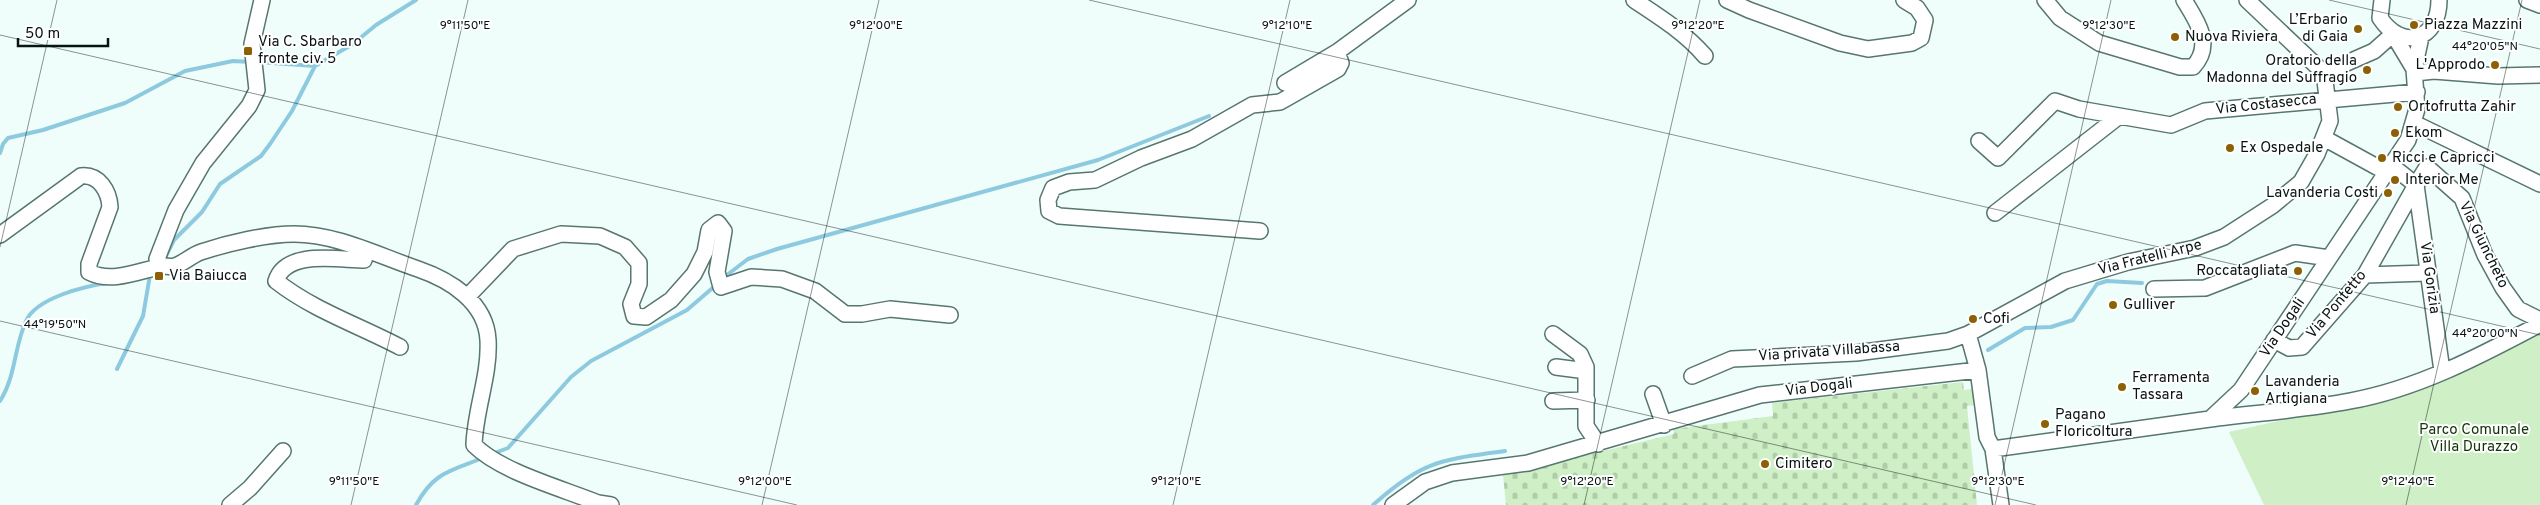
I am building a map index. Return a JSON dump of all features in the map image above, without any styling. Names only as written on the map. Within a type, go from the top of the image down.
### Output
[{"type":"street","points":[[162,266],[157,259],[160,246],[176,210],[204,163],[249,106],[257,90],[252,44],[262,0]]},
{"type":"street","points":[[1285,83],[1337,52],[1408,0]]},
{"type":"street","points":[[1634,0],[1692,41],[1705,56]]},
{"type":"street","points":[[1727,0],[1840,44],[1868,49],[1912,43],[1921,38],[1925,20],[1917,8],[1904,0]]},
{"type":"street","points":[[2045,0],[2060,18],[2099,43],[2180,67],[2194,67],[2202,58],[2204,45],[2198,24],[2184,0]]},
{"type":"street","points":[[2248,0],[2324,72],[2374,51],[2393,34]]},
{"type":"street","points":[[2382,0],[2380,18],[2393,34],[2421,37],[2434,23],[2439,0]]},
{"type":"street","points":[[2527,0],[2540,5]]},
{"type":"street","name":"Via Dogali","points":[[2393,34],[2415,71]]},
{"type":"street","name":"Via Dogali","points":[[2210,419],[2241,390],[2408,140],[2417,109],[2415,71],[2421,37]]},
{"type":"street","points":[[1260,231],[1058,216],[1049,211],[1048,200],[1053,188],[1069,182],[1095,180],[1141,158],[1192,139],[1252,105],[1280,102],[1338,69],[1340,63],[1337,52]]},
{"type":"street","points":[[2415,71],[2467,72],[2498,76],[2540,75]]},
{"type":"street","name":"Via Fratelli Arpe","points":[[1968,334],[2064,281],[2128,262],[2195,248],[2224,236],[2252,220],[2301,182],[2324,138],[2330,121],[2324,72]]},
{"type":"street","name":"Via Costasecca","points":[[1979,141],[1998,158],[2055,101],[2079,109],[2171,125],[2205,111],[2417,92]]},
{"type":"street","points":[[1996,213],[2118,116]]},
{"type":"street","points":[[2414,123],[2540,184]]},
{"type":"street","points":[[2324,138],[2389,168],[2416,185]]},
{"type":"street","name":"Via Pontetto","points":[[2274,340],[2289,348],[2302,347],[2365,275],[2427,167]]},
{"type":"street","name":"Via Giuncheto","points":[[2427,167],[2462,198],[2485,256],[2503,288],[2518,309],[2540,320]]},
{"type":"street","points":[[0,235],[81,176],[88,176],[98,181],[110,197],[110,206],[88,264],[89,272],[96,276],[137,274],[162,266],[175,266],[201,252],[262,238],[295,234],[334,240],[367,250],[440,278],[468,296],[483,318],[488,340],[474,445],[483,454],[503,465],[598,503],[611,505]]},
{"type":"street","name":"Via Gorizia","points":[[2416,185],[2442,371]]},
{"type":"street","points":[[468,296],[513,249],[561,234],[600,236],[625,247],[639,263],[639,284],[631,304],[634,316],[646,317],[671,300],[694,274],[705,252],[709,230],[718,223],[724,231],[717,272],[721,286],[752,277],[782,279],[815,291],[844,314],[862,314],[890,309],[950,315]]},
{"type":"street","points":[[367,250],[364,260],[320,257],[294,262],[278,274],[276,280],[293,295],[340,320],[400,347]]},
{"type":"street","points":[[2154,289],[2205,288],[2295,253],[2329,258]]},
{"type":"street","points":[[2365,275],[2428,273]]},
{"type":"street","points":[[1993,449],[2350,401],[2404,387],[2479,356],[2540,324]]},
{"type":"street","points":[[1553,334],[1580,354],[1586,367],[1586,426],[1598,444]]},
{"type":"street","points":[[1968,334],[1978,370],[1987,437],[1993,449],[2001,505]]},
{"type":"street","name":"Via privata Villabassa","points":[[1692,376],[1732,359],[1856,353],[1948,341],[1968,334]]},
{"type":"street","points":[[1556,368],[1579,370],[1586,367]]},
{"type":"street","name":"Via Dogali","points":[[1393,505],[1425,482],[1452,473],[1528,463],[1664,425],[1760,395],[1978,370]]},
{"type":"street","points":[[1653,394],[1664,425]]},
{"type":"street","points":[[1553,400],[1587,400]]},
{"type":"street","points":[[230,505],[250,488],[283,451]]},
{"type":"green space","name":"Parco Comunale Villa Durazzo","points":[[2540,331],[2540,505],[2264,505],[2229,432],[2432,386],[2521,343]]},
{"type":"green space","points":[[1963,382],[1964,390],[1977,388],[1978,405],[1967,406],[1977,505],[1506,505],[1503,475],[1674,434],[1673,429],[1773,416],[1772,403]]},
{"type":"waterway","points":[[164,260],[174,240],[202,212],[220,184],[261,156],[292,111],[315,66],[353,44],[376,25],[416,0]]},
{"type":"waterway","points":[[0,153],[3,144],[8,138],[43,130],[125,103],[185,71],[233,61],[251,62]]},
{"type":"waterway","points":[[258,62],[315,66]]},
{"type":"waterway","points":[[723,278],[748,259],[777,249],[1098,160],[1209,116]]},
{"type":"waterway","points":[[117,369],[143,316],[150,275]]},
{"type":"waterway","points":[[1988,350],[2025,328],[2051,327],[2073,320],[2097,284],[2107,281],[2142,283]]},
{"type":"waterway","points":[[0,401],[9,382],[22,331],[31,313],[62,294],[108,283]]},
{"type":"waterway","points":[[492,454],[508,448],[571,377],[591,361],[687,310],[716,285]]},
{"type":"waterway","points":[[1373,505],[1406,479],[1434,464],[1505,451]]},
{"type":"waterway","points":[[416,505],[436,479],[452,470],[483,458]]},
{"type":"place","name":"Piazza Mazzini","points":[[2414,25]]},
{"type":"place","name":"L’Erbario di Gaia","points":[[2358,29]]},
{"type":"place","name":"Nuova Riviera","points":[[2175,37]]},
{"type":"place","name":"Via C. Sbarbaro fronte civ. 5","points":[[248,51]]},
{"type":"place","name":"L'Approdo","points":[[2495,65]]},
{"type":"place","name":"Oratorio della Madonna del Suffragio","points":[[2367,70]]},
{"type":"place","name":"Ortofrutta Zahir","points":[[2398,107]]},
{"type":"place","name":"Ekom","points":[[2395,133]]},
{"type":"place","name":"Ex Ospedale","points":[[2230,148]]},
{"type":"place","name":"Ricci e Capricci","points":[[2382,158]]},
{"type":"place","name":"Interior Me","points":[[2395,180]]},
{"type":"place","name":"Lavanderia Costi","points":[[2388,193]]},
{"type":"place","name":"Roccatagliata","points":[[2298,271]]},
{"type":"place","name":"Via Baiucca","points":[[159,276]]},
{"type":"place","name":"Gulliver","points":[[2113,305]]},
{"type":"place","name":"Cofi","points":[[1973,319]]},
{"type":"place","name":"Ferramenta Tassara","points":[[2122,387]]},
{"type":"place","name":"Lavanderia Artigiana","points":[[2255,391]]},
{"type":"place","name":"Pagano Floricoltura","points":[[2045,424]]},
{"type":"place","name":"Cimitero","points":[[1765,464]]}]
